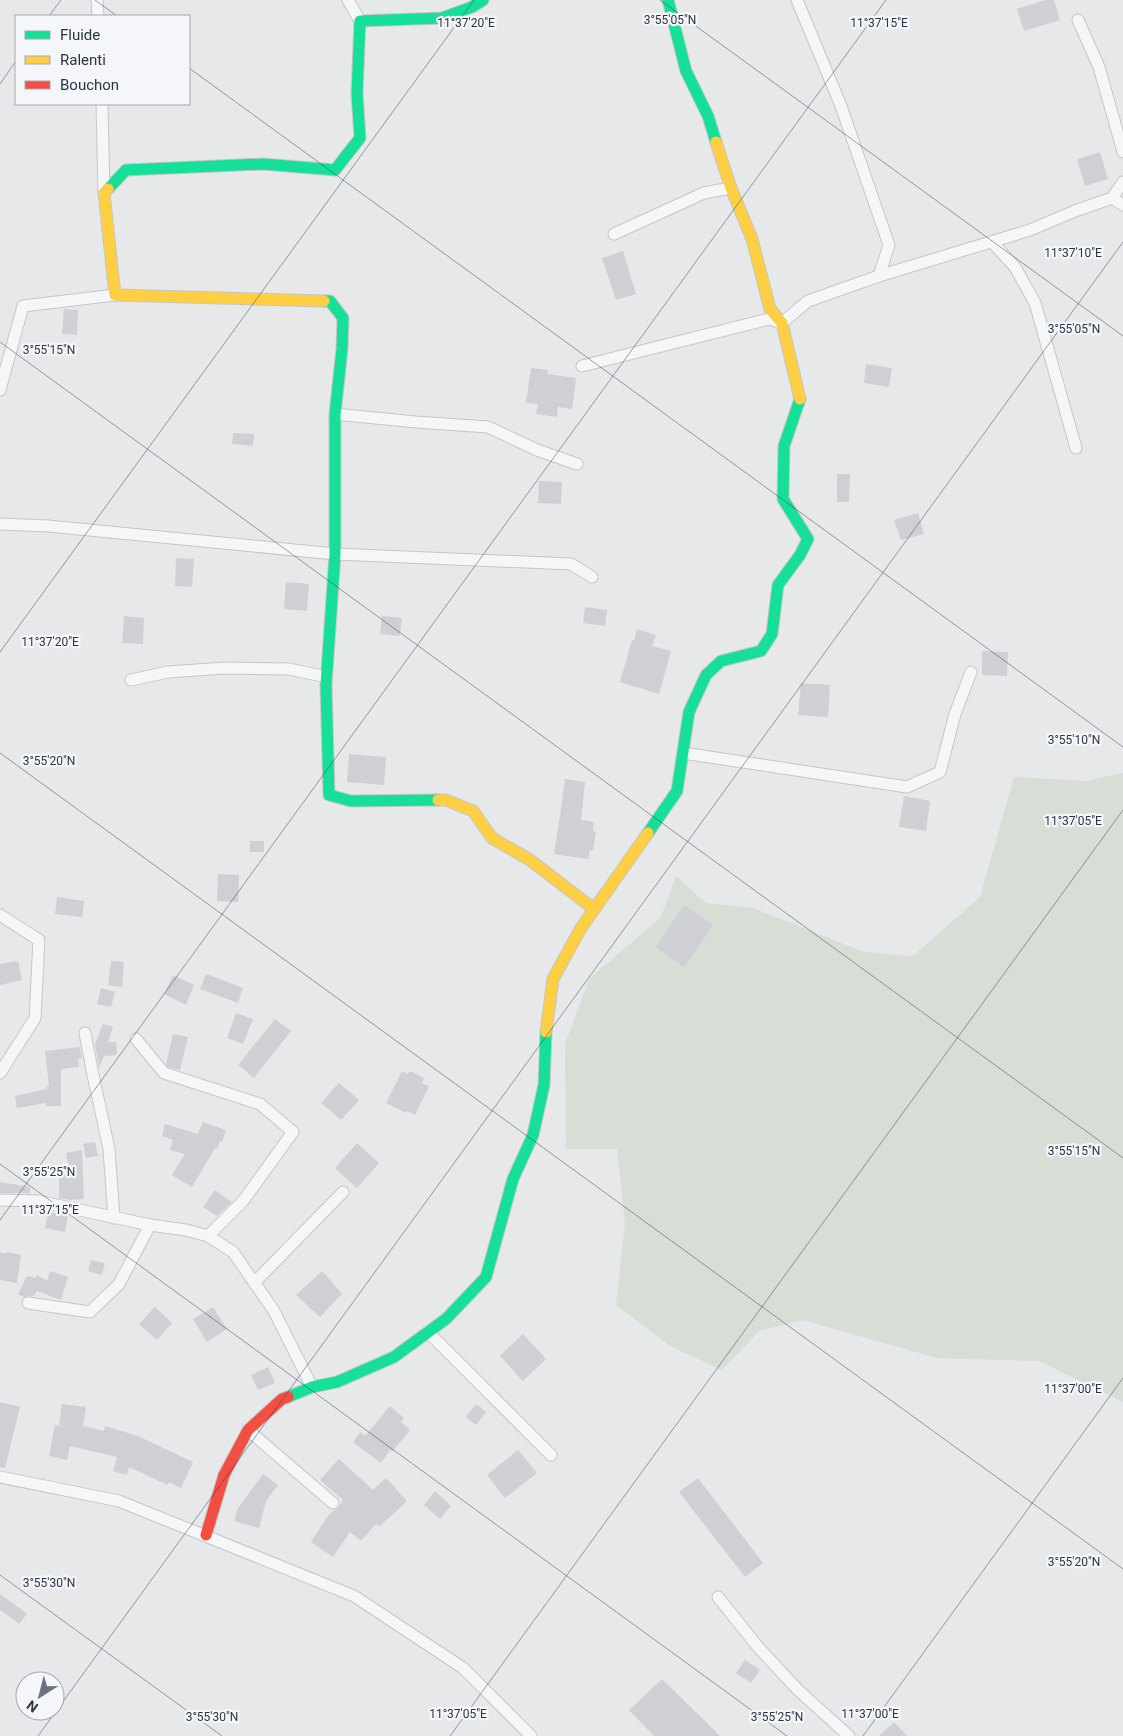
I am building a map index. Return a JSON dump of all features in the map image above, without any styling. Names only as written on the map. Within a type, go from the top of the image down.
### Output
[{"type":"street","points":[[97,0],[98,15]]},
{"type":"street","points":[[104,193],[126,170],[263,164],[335,170],[360,138],[357,93],[360,21],[348,0]]},
{"type":"street","points":[[360,21],[442,18],[472,7],[482,0]]},
{"type":"street","points":[[206,1535],[224,1475],[248,1430],[282,1399],[312,1387],[337,1382],[394,1357],[446,1319],[486,1277],[513,1179],[533,1135],[544,1085],[546,1031],[553,979],[580,928],[676,791],[689,712],[706,675],[721,661],[761,651],[772,634],[778,585],[800,555],[808,539],[783,499],[784,446],[800,399],[782,323],[770,309],[752,239],[731,188],[708,116],[686,71],[668,0]]},
{"type":"street","points":[[797,0],[841,106],[889,245],[879,276]]},
{"type":"street","points":[[1078,20],[1099,67],[1123,152]]},
{"type":"street","points":[[102,105],[104,193],[114,296]]},
{"type":"street","points":[[782,323],[808,301],[879,276],[1030,230],[1112,198],[1123,182]]},
{"type":"street","points":[[614,234],[704,193],[731,188]]},
{"type":"street","points":[[1112,198],[1123,205]]},
{"type":"street","points":[[992,242],[1015,267],[1035,303],[1076,448]]},
{"type":"street","points":[[0,390],[23,306],[114,296],[330,301],[342,318],[342,349],[335,414],[335,554],[327,676],[329,795],[351,801],[446,800],[473,811],[492,838],[530,860],[594,909]]},
{"type":"street","points":[[582,366],[769,319],[782,323]]},
{"type":"street","points":[[335,414],[488,427],[537,450],[577,464]]},
{"type":"street","points":[[0,524],[48,526],[335,554],[571,564],[592,577]]},
{"type":"street","points":[[131,680],[168,672],[225,668],[289,669],[327,676]]},
{"type":"street","points":[[682,753],[907,787],[940,772],[955,714],[971,672]]},
{"type":"street","points":[[0,915],[39,940],[35,1018],[0,1073]]},
{"type":"street","points":[[85,1033],[109,1149],[114,1218]]},
{"type":"street","points":[[136,1039],[164,1073],[260,1104],[293,1132],[243,1201],[208,1236]]},
{"type":"street","points":[[254,1282],[343,1192]]},
{"type":"street","points":[[0,1200],[38,1201],[208,1236],[233,1252],[274,1311],[312,1387]]},
{"type":"street","points":[[28,1303],[90,1312],[119,1284],[150,1225]]},
{"type":"street","points":[[428,1332],[551,1454]]},
{"type":"street","points":[[248,1430],[333,1503]]},
{"type":"street","points":[[0,1477],[119,1501],[354,1596],[463,1668],[531,1736]]},
{"type":"street","points":[[718,1597],[758,1647],[798,1690],[849,1736]]},
{"type":"shaded area","points":[[1123,773],[1123,1402],[1039,1361],[937,1358],[803,1320],[759,1331],[722,1370],[670,1346],[616,1305],[625,1223],[617,1149],[566,1149],[565,1044],[589,979],[661,917],[676,876],[706,903],[753,908],[864,952],[913,956],[980,897],[1014,777],[1086,781]]},
{"type":"building","points":[[1046,0],[1054,0],[1060,20],[1024,31],[1017,9]]},
{"type":"building","points":[[1100,152],[1108,179],[1085,186],[1077,159]]},
{"type":"building","points":[[623,251],[636,294],[616,300],[602,258]]},
{"type":"building","points":[[64,309],[78,310],[77,335],[62,334]]},
{"type":"building","points":[[866,364],[892,368],[889,387],[864,383]]},
{"type":"building","points":[[531,368],[548,370],[547,374],[576,378],[572,409],[558,407],[557,417],[536,414],[538,404],[526,403]]},
{"type":"building","points":[[233,433],[254,434],[253,446],[232,444]]},
{"type":"building","points":[[837,474],[850,474],[849,502],[837,502]]},
{"type":"building","points":[[539,481],[562,482],[561,504],[538,503]]},
{"type":"building","points":[[918,513],[924,534],[901,540],[894,520]]},
{"type":"building","points":[[176,558],[194,559],[192,587],[175,586]]},
{"type":"building","points":[[286,582],[309,584],[307,611],[284,609]]},
{"type":"building","points":[[585,607],[607,610],[605,626],[583,623]]},
{"type":"building","points":[[124,616],[144,618],[143,644],[122,643]]},
{"type":"building","points":[[382,616],[402,618],[400,636],[380,634]]},
{"type":"building","points":[[637,629],[656,635],[652,646],[671,651],[659,694],[620,682]]},
{"type":"building","points":[[982,651],[1008,652],[1007,676],[982,675]]},
{"type":"building","points":[[801,683],[830,685],[828,717],[798,715]]},
{"type":"building","points":[[349,754],[386,757],[384,785],[347,782]]},
{"type":"building","points":[[565,779],[585,782],[581,820],[594,822],[593,831],[596,832],[593,851],[590,850],[588,859],[554,854]]},
{"type":"building","points":[[904,796],[930,801],[926,831],[899,827]]},
{"type":"building","points":[[250,841],[264,841],[264,852],[250,852]]},
{"type":"building","points":[[218,874],[239,875],[238,902],[217,901]]},
{"type":"building","points":[[57,897],[84,901],[82,917],[55,914]]},
{"type":"building","points":[[684,905],[713,925],[684,967],[656,947]]},
{"type":"building","points":[[18,961],[22,980],[0,985],[0,964]]},
{"type":"building","points":[[111,961],[124,962],[122,987],[108,985]]},
{"type":"building","points":[[206,974],[243,988],[238,1003],[200,989]]},
{"type":"building","points":[[173,975],[194,985],[186,1005],[164,994]]},
{"type":"building","points":[[101,988],[115,992],[111,1007],[97,1004]]},
{"type":"building","points":[[236,1013],[253,1019],[243,1044],[227,1038]]},
{"type":"building","points":[[275,1019],[291,1031],[254,1078],[238,1065]]},
{"type":"building","points":[[103,1024],[113,1027],[108,1042],[116,1042],[117,1055],[104,1056],[99,1068],[95,1044]]},
{"type":"building","points":[[173,1034],[188,1037],[180,1070],[168,1067],[166,1064]]},
{"type":"building","points":[[80,1047],[82,1058],[78,1059],[79,1067],[61,1069],[61,1106],[46,1106],[46,1103],[17,1108],[15,1096],[47,1089],[47,1086],[49,1086],[45,1051]]},
{"type":"building","points":[[402,1071],[408,1074],[410,1071],[424,1078],[422,1083],[429,1086],[415,1115],[407,1111],[406,1113],[386,1103]]},
{"type":"building","points":[[339,1083],[359,1100],[341,1120],[321,1103]]},
{"type":"building","points":[[203,1122],[226,1130],[222,1142],[220,1141],[217,1149],[215,1148],[192,1187],[172,1175],[185,1154],[170,1150],[173,1140],[162,1136],[165,1124],[198,1134]]},
{"type":"building","points":[[95,1142],[98,1156],[86,1158],[83,1144]]},
{"type":"building","points":[[357,1143],[379,1163],[357,1188],[335,1168]]},
{"type":"building","points":[[82,1150],[84,1199],[71,1200],[59,1198],[59,1175],[70,1174],[66,1153]]},
{"type":"building","points":[[0,1182],[30,1187],[30,1193],[0,1193]]},
{"type":"building","points":[[215,1190],[232,1202],[217,1216],[203,1207]]},
{"type":"building","points":[[48,1212],[68,1215],[65,1232],[45,1228]]},
{"type":"building","points":[[0,1252],[21,1255],[17,1283],[0,1280]]},
{"type":"building","points":[[91,1260],[105,1263],[102,1275],[88,1271]]},
{"type":"building","points":[[50,1271],[68,1277],[61,1300],[37,1291],[34,1296],[24,1297],[18,1294],[27,1276],[36,1278],[37,1275],[47,1281]]},
{"type":"building","points":[[322,1271],[342,1294],[320,1317],[296,1295]]},
{"type":"building","points":[[155,1307],[172,1323],[157,1340],[139,1324]]},
{"type":"building","points":[[213,1307],[227,1329],[207,1342],[193,1319]]},
{"type":"building","points":[[523,1334],[546,1359],[523,1381],[500,1356]]},
{"type":"building","points":[[268,1367],[275,1383],[258,1390],[251,1375]]},
{"type":"building","points":[[0,1402],[20,1407],[5,1468],[0,1467]]},
{"type":"building","points":[[62,1404],[86,1407],[83,1426],[104,1431],[105,1426],[138,1436],[193,1462],[181,1488],[169,1482],[168,1485],[129,1467],[127,1475],[113,1471],[117,1457],[70,1446],[67,1460],[49,1456],[55,1425],[59,1426]]},
{"type":"building","points":[[476,1404],[486,1412],[476,1425],[466,1417]]},
{"type":"building","points":[[390,1406],[404,1418],[401,1422],[410,1430],[392,1452],[390,1450],[381,1463],[353,1442],[360,1432],[365,1436]]},
{"type":"building","points":[[518,1450],[537,1473],[505,1498],[487,1475]]},
{"type":"building","points":[[339,1459],[373,1490],[386,1478],[407,1501],[379,1527],[376,1524],[361,1541],[350,1532],[333,1557],[311,1542],[330,1513],[338,1508],[343,1500],[320,1480]]},
{"type":"building","points":[[263,1474],[278,1485],[266,1501],[259,1528],[234,1521],[238,1508]]},
{"type":"building","points":[[698,1478],[763,1563],[745,1577],[679,1492]]},
{"type":"building","points":[[435,1491],[451,1506],[440,1519],[424,1505]]},
{"type":"building","points":[[0,1594],[27,1614],[19,1624],[0,1610]]},
{"type":"building","points":[[745,1660],[760,1670],[751,1683],[736,1673]]},
{"type":"building","points":[[662,1679],[720,1736],[654,1736],[629,1710]]},
{"type":"building","points":[[894,1722],[907,1736],[879,1736]]},
{"type":"traffic: fast","points":[[108,189],[126,170],[263,164],[335,170],[360,138],[357,93],[360,21],[442,18],[472,7],[483,0]]},
{"type":"traffic: fast","points":[[668,0],[686,71],[708,116],[716,142]]},
{"type":"traffic: fast","points":[[324,301],[330,301],[343,318],[342,349],[335,414],[335,554],[326,685],[329,795],[351,801],[438,800]]},
{"type":"traffic: fast","points":[[648,833],[677,791],[689,712],[706,675],[721,661],[761,651],[772,634],[778,585],[800,555],[808,539],[783,499],[784,446],[800,399]]},
{"type":"traffic: fast","points":[[288,1397],[312,1387],[337,1382],[394,1357],[446,1319],[486,1277],[513,1179],[533,1135],[544,1085],[546,1032]]},
{"type":"traffic: slow","points":[[716,142],[731,188],[752,239],[770,309],[782,323],[800,399]]},
{"type":"traffic: slow","points":[[108,189],[104,193],[115,295],[324,301]]},
{"type":"traffic: slow","points":[[438,800],[446,800],[473,811],[492,838],[530,860],[594,909]]},
{"type":"traffic: slow","points":[[546,1032],[553,979],[581,928],[648,833]]},
{"type":"traffic: jam","points":[[206,1535],[224,1475],[248,1430],[282,1399],[288,1397]]}]
